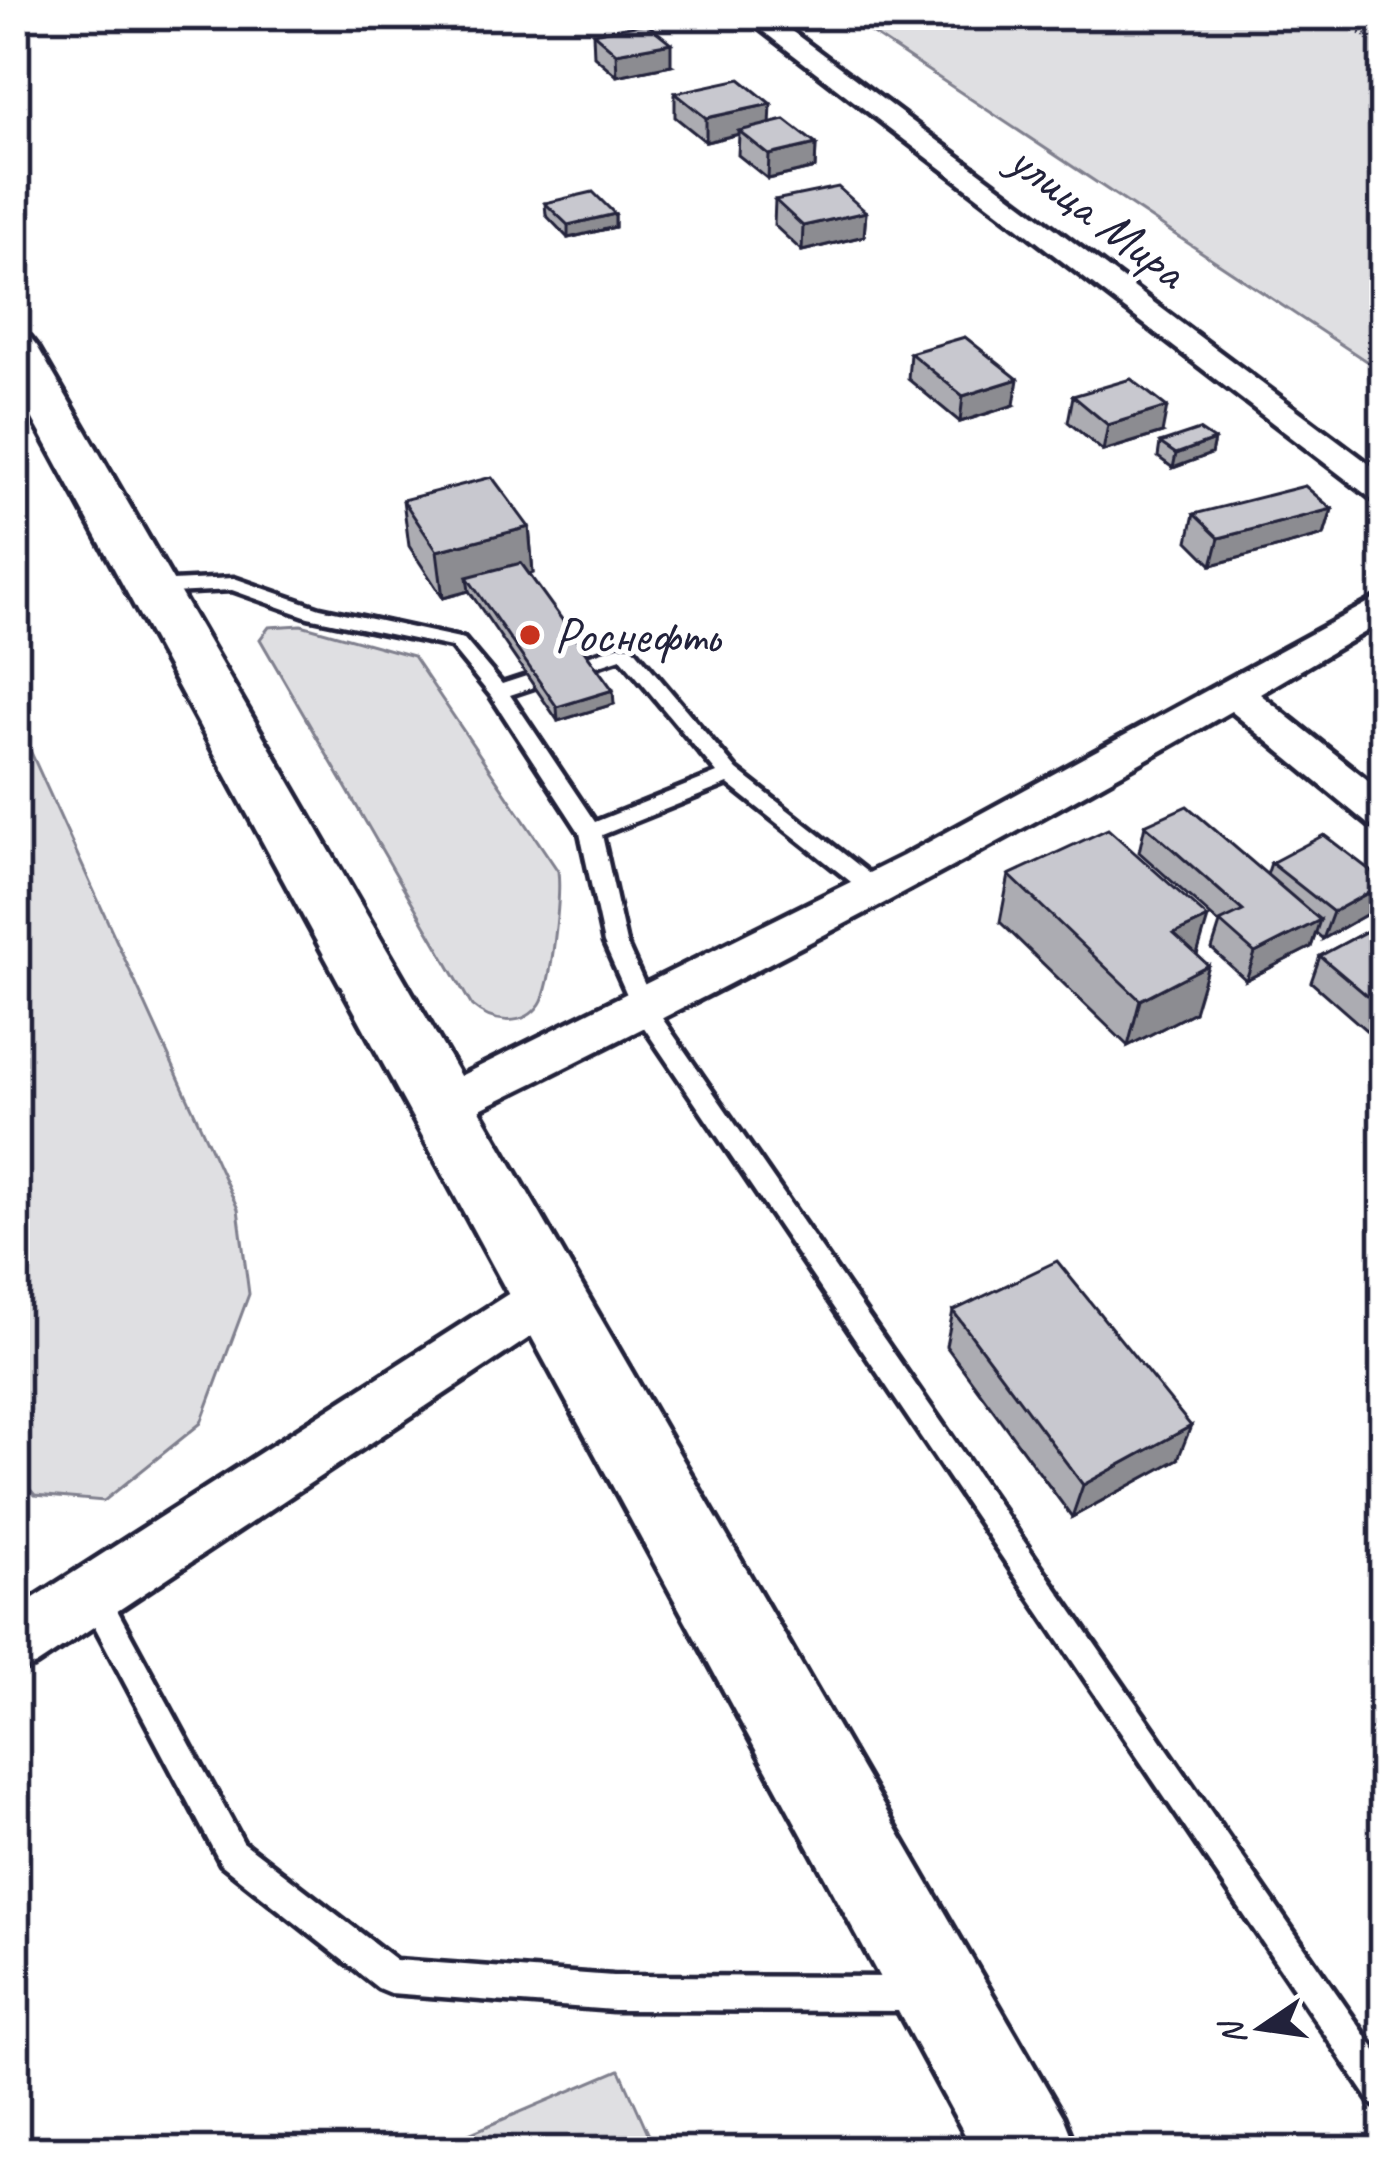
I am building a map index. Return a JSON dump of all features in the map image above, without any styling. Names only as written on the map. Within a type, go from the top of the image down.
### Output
[{"type":"highway","points":[[15,346],[1028,2151]]},
{"type":"street","name":"улица Мира","points":[[754,15],[1384,492]]},
{"type":"street","points":[[441,1107],[645,1011],[1234,694],[1384,605]]},
{"type":"street","points":[[1234,694],[1384,815]]},
{"type":"street","points":[[15,1644],[549,1296]]},
{"type":"lane","points":[[151,588],[234,584],[315,613],[457,644],[498,692],[591,832],[615,944],[645,1011],[1384,2092]]},
{"type":"lane","points":[[498,692],[625,650],[730,775],[873,888]]},
{"type":"lane","points":[[591,832],[730,775]]},
{"type":"lane","points":[[93,1594],[232,1853],[390,1976],[613,1994],[940,1994]]},
{"type":"path","points":[[1328,15],[1384,46]]},
{"type":"shaded area","points":[[844,15],[1384,15],[1384,373]]},
{"type":"shaded area","points":[[301,625],[413,656],[558,871],[548,979],[540,1004],[525,1017],[497,1019],[472,1006],[260,639],[269,627]]},
{"type":"shaded area","points":[[15,717],[238,1209],[249,1294],[201,1423],[104,1501],[35,1495],[15,1473]]},
{"type":"shaded area","points":[[619,2070],[656,2151],[429,2151]]},
{"type":"building","points":[[646,23],[671,43],[616,53],[593,33]]},
{"type":"building","points":[[740,79],[771,104],[706,118],[675,93]]},
{"type":"building","points":[[785,120],[816,144],[769,155],[739,131]]},
{"type":"building","points":[[838,187],[866,212],[803,226],[775,200]]},
{"type":"building","points":[[593,192],[615,214],[568,225],[545,203]]},
{"type":"building","points":[[965,337],[1018,379],[963,396],[910,353]]},
{"type":"building","points":[[1131,379],[1167,407],[1108,425],[1073,396]]},
{"type":"building","points":[[1199,430],[1214,440],[1176,454],[1160,443]]},
{"type":"building","points":[[492,477],[529,527],[437,551],[403,500]]},
{"type":"building","points":[[1305,486],[1332,509],[1219,538],[1194,514]]},
{"type":"building","points":[[521,563],[613,690],[557,707],[467,577]]},
{"type":"building","points":[[1187,806],[1320,920],[1255,953],[1220,922],[1243,911],[1145,825]]},
{"type":"building","points":[[1108,829],[1208,918],[1174,934],[1208,965],[1140,1000],[1009,875]]},
{"type":"building","points":[[1324,835],[1384,881],[1333,912],[1271,863]]},
{"type":"building","points":[[1384,922],[1384,1010],[1320,956]]},
{"type":"building","points":[[1057,1261],[1191,1426],[1083,1485],[953,1311]]},
{"type":"place","name":"Роснефть","points":[[530,635]]}]
